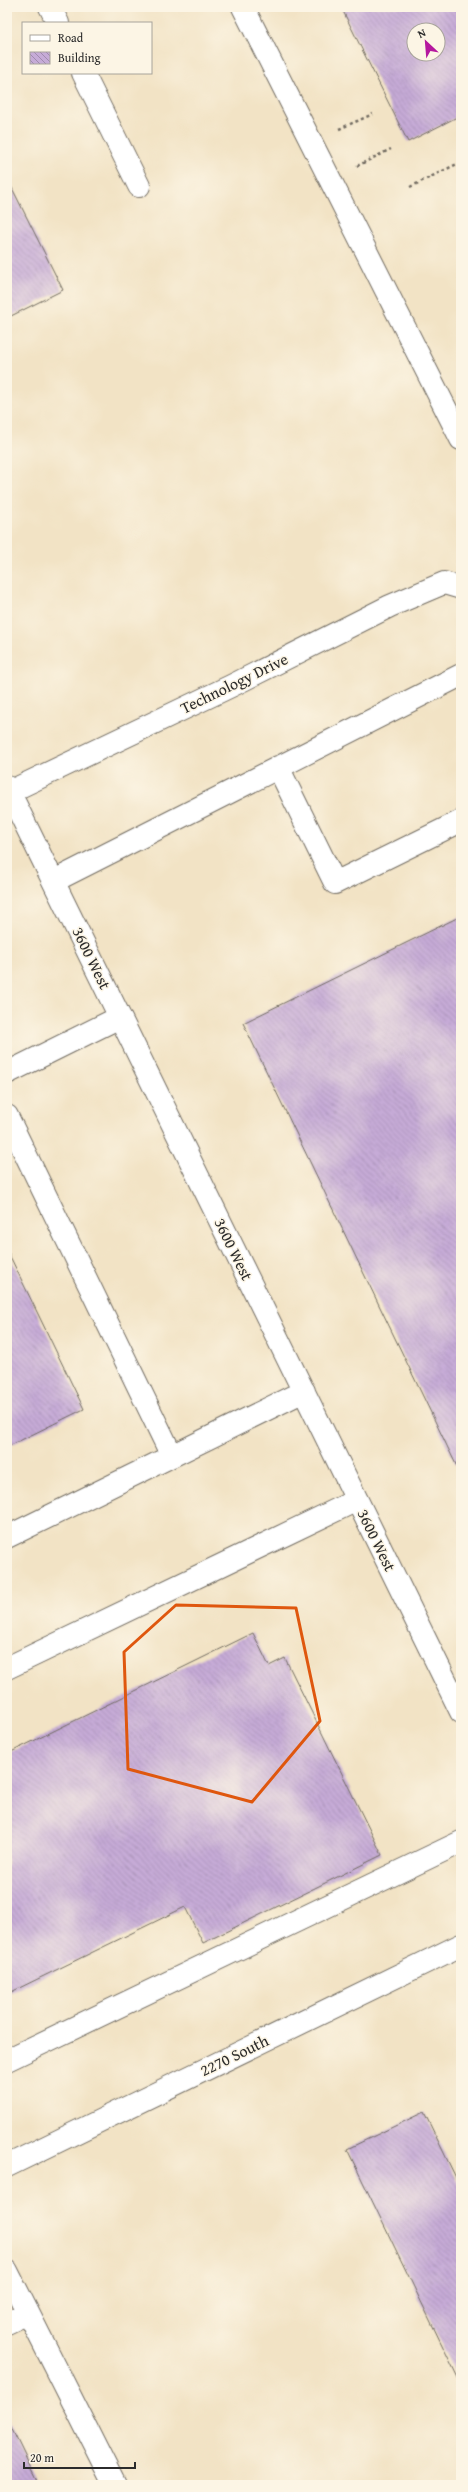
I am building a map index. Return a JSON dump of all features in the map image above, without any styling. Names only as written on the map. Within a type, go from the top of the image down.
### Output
[{"type":"street","points":[[50,7],[58,22]]},
{"type":"street","points":[[243,7],[461,439]]},
{"type":"street","points":[[83,74],[139,186]]},
{"type":"street","name":"Technology Drive","points":[[8,789],[231,686],[390,606],[444,583],[461,588]]},
{"type":"street","points":[[54,881],[461,675]]},
{"type":"street","points":[[278,767],[335,883],[461,821]]},
{"type":"street","name":"3600 West","points":[[8,789],[461,1712]]},
{"type":"street","points":[[7,1073],[120,1017]]},
{"type":"street","points":[[7,1116],[172,1456]]},
{"type":"street","points":[[7,1537],[304,1391]]},
{"type":"street","points":[[7,1668],[357,1500]]},
{"type":"street","points":[[7,2060],[461,1842]]},
{"type":"street","name":"2270 South","points":[[7,2166],[461,1945]]},
{"type":"street","points":[[7,2271],[115,2485]]},
{"type":"street","points":[[7,2323],[28,2313]]},
{"type":"path","points":[[311,142],[373,114]]},
{"type":"path","points":[[330,179],[391,150]]},
{"type":"path","points":[[410,187],[461,162]]},
{"type":"highlighted area","points":[[176,1605],[296,1608],[320,1721],[252,1802],[128,1769],[124,1652]]},
{"type":"building","points":[[341,7],[461,7],[461,115],[408,142]]},
{"type":"building","points":[[7,178],[63,290],[7,318]]},
{"type":"building","points":[[461,916],[461,1475],[243,1023]]},
{"type":"building","points":[[7,1250],[84,1409],[7,1447]]},
{"type":"building","points":[[253,1633],[269,1666],[285,1658],[382,1855],[203,1943],[185,1907],[7,1994],[7,1754]]},
{"type":"building","points":[[424,2112],[461,2188],[461,2384],[347,2149]]},
{"type":"building","points":[[7,2419],[39,2485],[7,2485]]}]
